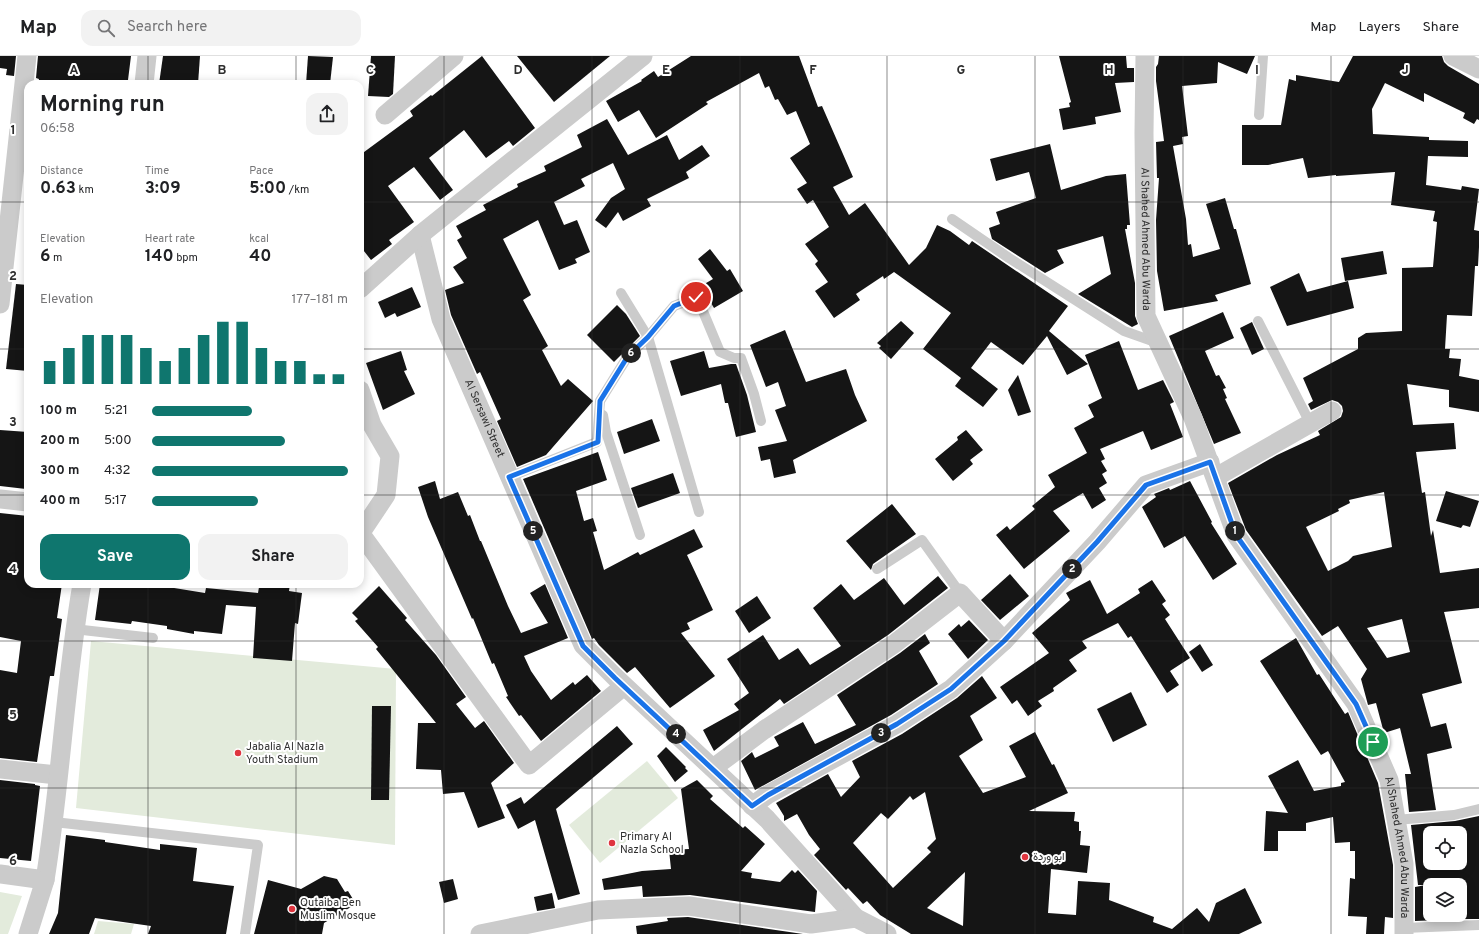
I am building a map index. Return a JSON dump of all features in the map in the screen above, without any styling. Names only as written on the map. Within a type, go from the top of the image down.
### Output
[{"type":"street","points":[[24,80],[27,56]]},
{"type":"street","points":[[144,80],[147,56]]},
{"type":"street","points":[[385,115],[454,56]]},
{"type":"street","points":[[364,285],[420,235],[643,56]]},
{"type":"street","name":"Al Shahed Ahmed Abu Warda","points":[[1145,56],[1144,132],[1146,316],[1193,418],[1236,535],[1356,704],[1389,780],[1404,864],[1404,931]]},
{"type":"street","points":[[1453,56],[1479,69]]},
{"type":"street","points":[[0,304],[24,84]]},
{"type":"street","name":"Al Sersawi Street","points":[[420,235],[440,318],[583,646],[619,682],[713,768],[767,820],[856,918],[886,934]]},
{"type":"street","points":[[752,806],[768,795],[897,724],[951,689],[1004,641],[1097,542],[1146,485],[1213,470],[1332,411]]},
{"type":"street","points":[[364,413],[366,424],[390,456],[386,495],[364,529]]},
{"type":"street","points":[[0,499],[24,502]]},
{"type":"street","points":[[364,538],[529,765],[619,682]]},
{"type":"street","points":[[28,934],[45,880],[54,822],[57,775],[74,629],[81,588]]},
{"type":"street","points":[[713,768],[764,730],[894,644],[960,594],[1004,641]]},
{"type":"street","points":[[0,769],[57,775]]},
{"type":"street","points":[[0,874],[45,880]]},
{"type":"street","points":[[480,934],[598,910],[689,906],[805,929],[856,918]]},
{"type":"lane","points":[[1259,115],[1263,56]]},
{"type":"lane","points":[[952,220],[1124,331],[1158,343]]},
{"type":"lane","points":[[622,293],[648,337],[699,512]]},
{"type":"lane","points":[[509,477],[598,442],[600,401],[628,356],[648,337],[674,306],[696,297],[720,352],[734,358],[741,358],[754,394],[761,420]]},
{"type":"lane","points":[[1258,321],[1310,423]]},
{"type":"lane","points":[[600,401],[606,432],[640,535]]},
{"type":"lane","points":[[877,569],[922,540],[960,594]]},
{"type":"lane","points":[[74,629],[154,638]]},
{"type":"lane","points":[[1396,820],[1454,815],[1479,809]]},
{"type":"lane","points":[[54,822],[258,845],[245,934]]},
{"type":"lane","points":[[1404,931],[1479,925]]},
{"type":"green space","name":"Jabalia Al Nazla Youth Stadium","points":[[91,641],[396,669],[395,845],[76,808]]},
{"type":"green space","points":[[647,761],[678,798],[600,863],[569,825]]},
{"type":"green space","points":[[0,892],[22,896],[8,934],[0,934]]},
{"type":"green space","points":[[98,921],[134,924],[131,934],[94,934]]},
{"type":"building","points":[[0,56],[16,56],[14,76],[6,75],[7,69],[0,68]]},
{"type":"building","points":[[38,56],[131,56],[128,80],[39,80],[36,78]]},
{"type":"building","points":[[163,56],[200,56],[198,80],[160,80]]},
{"type":"building","points":[[308,56],[333,57],[330,80],[306,80]]},
{"type":"building","points":[[371,56],[395,56],[393,94],[389,97],[368,96]]},
{"type":"building","points":[[482,56],[535,128],[513,146],[509,141],[486,158],[464,130],[429,158],[453,190],[440,200],[414,167],[388,186],[414,222],[389,240],[392,244],[371,260],[364,251],[364,152],[413,116],[410,111],[431,95],[432,96]]},
{"type":"building","points":[[517,56],[610,56],[554,102]]},
{"type":"building","points":[[691,56],[799,56],[818,107],[822,106],[853,177],[833,187],[849,215],[865,203],[909,265],[926,248],[937,225],[950,231],[969,245],[972,241],[1068,306],[1049,331],[1088,364],[1067,375],[1047,336],[1023,365],[991,342],[971,368],[998,389],[983,407],[955,386],[961,378],[923,349],[951,313],[894,272],[884,279],[883,276],[856,294],[860,300],[834,318],[815,291],[828,282],[815,264],[818,261],[805,244],[829,227],[813,200],[807,204],[797,189],[807,183],[790,158],[810,144],[796,111],[787,115],[778,99],[775,100],[769,86],[765,88],[759,73],[706,102],[708,104],[656,138],[639,110],[618,122],[606,101],[642,81],[641,80],[654,71],[658,77]]},
{"type":"building","points":[[1059,56],[1126,56],[1127,68],[1134,68],[1134,82],[1115,83],[1121,112],[1095,117],[1096,124],[1063,130],[1059,109],[1070,107],[1069,103],[1071,102]]},
{"type":"building","points":[[1159,56],[1255,56],[1247,74],[1218,62],[1217,83],[1182,86],[1188,136],[1182,137],[1183,144],[1173,146],[1186,219],[1188,245],[1191,244],[1193,257],[1220,249],[1206,204],[1225,198],[1234,229],[1236,229],[1251,284],[1215,295],[1218,301],[1164,311],[1157,271],[1156,220],[1159,178],[1157,178],[1156,142],[1164,141],[1156,81],[1156,67]]},
{"type":"building","points":[[1353,56],[1442,56],[1444,62],[1448,66],[1479,84],[1479,120],[1477,119],[1474,124],[1463,118],[1465,113],[1424,93],[1424,102],[1385,83],[1372,109],[1373,134],[1429,137],[1429,140],[1468,141],[1468,157],[1428,156],[1426,185],[1461,190],[1462,186],[1479,189],[1474,230],[1479,231],[1478,266],[1475,266],[1472,316],[1447,315],[1445,349],[1450,349],[1449,358],[1461,359],[1459,376],[1479,380],[1479,412],[1449,407],[1449,390],[1407,384],[1413,425],[1454,423],[1456,449],[1416,452],[1422,493],[1425,492],[1431,536],[1433,530],[1440,573],[1479,568],[1479,608],[1444,612],[1462,683],[1422,694],[1431,727],[1446,723],[1452,748],[1427,754],[1436,810],[1409,812],[1405,774],[1411,774],[1400,728],[1384,733],[1376,703],[1368,705],[1361,679],[1367,669],[1338,626],[1322,636],[1246,530],[1228,483],[1277,455],[1320,435],[1318,431],[1341,417],[1343,411],[1342,406],[1338,402],[1332,400],[1311,410],[1308,404],[1313,401],[1303,378],[1358,349],[1358,338],[1366,333],[1402,331],[1402,268],[1433,267],[1437,222],[1433,221],[1435,211],[1391,205],[1395,172],[1308,178],[1303,158],[1268,165],[1242,165],[1242,125],[1281,125],[1289,79],[1296,81],[1296,75],[1339,82]],"holes":[[[1384,492],[1392,547],[1353,556],[1348,561],[1328,571],[1306,527],[1339,511],[1338,509],[1350,503],[1349,500]],[[1402,619],[1410,652],[1387,658],[1367,628]]]},
{"type":"building","points":[[607,119],[628,155],[667,135],[679,160],[702,145],[710,156],[686,172],[689,178],[647,199],[651,206],[623,221],[618,212],[606,228],[595,220],[611,198],[625,189],[613,163],[581,179],[585,186],[554,202],[564,225],[577,220],[590,252],[575,259],[577,263],[559,270],[538,220],[503,239],[531,295],[523,300],[548,346],[542,350],[561,386],[568,379],[593,401],[546,455],[517,467],[497,421],[501,419],[480,372],[477,374],[451,315],[445,290],[464,283],[453,267],[467,258],[457,240],[462,237],[456,226],[486,210],[483,205],[518,187],[517,184],[546,171],[544,166],[582,147],[577,135]]},
{"type":"building","points":[[1050,144],[1061,190],[1106,176],[1126,174],[1130,225],[1127,225],[1127,229],[1125,229],[1135,283],[1135,316],[1138,324],[1132,327],[1078,294],[1111,274],[1103,236],[1057,250],[1064,263],[1045,273],[992,239],[989,228],[1000,224],[996,212],[1036,198],[1029,172],[996,181],[990,159]]},
{"type":"building","points":[[710,249],[727,271],[730,269],[743,291],[714,308],[701,286],[713,279],[698,259]]},
{"type":"building","points":[[1383,251],[1387,274],[1345,281],[1341,258]]},
{"type":"building","points":[[1299,273],[1307,292],[1348,281],[1354,308],[1287,326],[1270,287]]},
{"type":"building","points":[[16,284],[24,285],[24,371],[6,369]]},
{"type":"building","points":[[412,287],[421,307],[397,317],[395,313],[385,318],[378,302]]},
{"type":"building","points":[[617,305],[626,314],[640,336],[614,362],[587,335]]},
{"type":"building","points":[[1223,312],[1234,338],[1205,351],[1216,376],[1219,375],[1226,388],[1223,389],[1227,398],[1225,399],[1241,433],[1214,444],[1169,336]]},
{"type":"building","points":[[901,321],[914,333],[891,359],[879,348],[881,346],[877,343]]},
{"type":"building","points":[[1252,322],[1264,349],[1252,355],[1240,328]]},
{"type":"building","points":[[785,330],[806,382],[846,369],[855,395],[867,421],[793,460],[796,473],[774,478],[770,459],[761,461],[758,447],[787,441],[775,410],[786,406],[778,382],[766,387],[750,345]]},
{"type":"building","points":[[1119,341],[1138,390],[1163,380],[1174,402],[1170,404],[1183,437],[1151,450],[1143,431],[1100,449],[1105,459],[1101,461],[1107,471],[1102,474],[1107,483],[1099,488],[1106,500],[1092,509],[1083,493],[1053,511],[1070,531],[1024,569],[996,535],[1007,526],[1010,530],[1035,509],[1032,506],[1055,487],[1048,475],[1087,453],[1074,428],[1094,417],[1088,405],[1102,398],[1085,355]]},
{"type":"building","points":[[401,351],[407,370],[404,371],[415,394],[383,410],[366,363]]},
{"type":"building","points":[[704,351],[709,368],[736,364],[747,395],[756,432],[736,437],[728,403],[725,403],[721,384],[681,396],[670,361]]},
{"type":"building","points":[[1018,375],[1031,412],[1018,416],[1008,390]]},
{"type":"building","points":[[652,419],[660,441],[624,454],[617,432]]},
{"type":"building","points":[[0,430],[24,432],[24,489],[0,486]]},
{"type":"building","points":[[966,430],[983,450],[970,460],[973,464],[953,481],[935,459],[958,440],[957,437]]},
{"type":"building","points":[[598,452],[607,480],[576,491],[584,521],[593,518],[597,531],[593,532],[604,570],[638,552],[640,555],[694,529],[703,547],[687,555],[713,610],[687,623],[690,629],[681,633],[715,676],[670,708],[635,667],[627,673],[594,638],[592,639],[523,479]]},
{"type":"building","points":[[673,473],[680,493],[638,508],[631,488]]},
{"type":"building","points":[[435,481],[440,499],[458,492],[468,516],[470,515],[508,606],[521,633],[548,623],[530,593],[545,584],[568,638],[524,656],[531,671],[551,700],[573,682],[575,685],[587,675],[601,691],[541,741],[521,715],[519,716],[506,697],[508,696],[494,663],[492,664],[428,517],[418,487]]},
{"type":"building","points":[[1190,481],[1212,522],[1211,523],[1237,564],[1213,580],[1185,536],[1164,548],[1142,507],[1156,497],[1154,494],[1169,488],[1170,490]]},
{"type":"building","points":[[1446,491],[1479,501],[1470,527],[1463,525],[1461,528],[1436,521]]},
{"type":"building","points":[[892,504],[916,534],[873,564],[871,570],[846,541]]},
{"type":"building","points":[[0,513],[24,516],[24,588],[61,588],[57,618],[62,619],[54,676],[50,676],[37,762],[0,758],[0,670],[17,673],[21,641],[0,637]]},
{"type":"building","points":[[1010,574],[1029,596],[1000,620],[981,600]]},
{"type":"building","points":[[938,576],[948,588],[888,635],[784,704],[780,699],[714,751],[703,730],[739,710],[734,704],[749,693],[727,659],[763,635],[779,660],[798,648],[810,665],[841,646],[813,608],[841,584],[854,600],[884,578],[904,605]]},
{"type":"building","points":[[1090,580],[1107,614],[1140,593],[1138,589],[1152,580],[1166,601],[1162,604],[1170,615],[1165,619],[1190,658],[1170,671],[1179,685],[1167,693],[1131,636],[1128,638],[1118,623],[1082,641],[1087,648],[1069,660],[1077,671],[1053,688],[1054,691],[1038,701],[1042,706],[1028,716],[1017,700],[1012,704],[1000,687],[1049,653],[1032,633],[1070,600],[1066,593]]},
{"type":"building","points":[[379,586],[407,618],[405,620],[436,655],[466,697],[456,704],[475,728],[484,721],[514,763],[491,783],[505,818],[478,828],[464,792],[443,794],[441,770],[416,769],[418,723],[436,723],[376,649],[378,647],[355,621],[358,619],[352,613]]},
{"type":"building","points":[[99,588],[174,588],[205,593],[206,588],[258,593],[259,588],[289,588],[289,591],[302,593],[298,624],[295,623],[292,661],[253,658],[256,607],[226,605],[222,634],[194,631],[194,634],[167,629],[167,626],[132,621],[131,624],[95,620]]},
{"type":"building","points":[[757,596],[771,618],[749,633],[735,611]]},
{"type":"building","points":[[969,620],[988,640],[968,659],[948,634],[959,624],[961,627]]},
{"type":"building","points":[[925,634],[930,643],[919,651],[938,684],[891,715],[755,790],[741,761],[752,752],[755,758],[779,746],[774,737],[803,722],[815,744],[856,725],[837,695],[900,653]]},
{"type":"building","points":[[1296,638],[1317,675],[1319,674],[1345,714],[1348,712],[1378,783],[1393,865],[1393,918],[1385,917],[1384,934],[1366,934],[1367,917],[1348,916],[1350,878],[1355,879],[1355,851],[1350,851],[1350,842],[1335,843],[1333,817],[1306,823],[1306,831],[1278,831],[1278,851],[1264,851],[1266,811],[1288,813],[1268,776],[1298,760],[1314,791],[1341,786],[1341,783],[1345,782],[1328,751],[1321,755],[1260,661]]},
{"type":"building","points":[[1200,644],[1213,665],[1202,672],[1189,652]]},
{"type":"building","points":[[982,676],[997,698],[970,716],[983,740],[959,756],[983,793],[1026,777],[1009,746],[1035,732],[1052,765],[1054,764],[1068,793],[1029,811],[1075,812],[1074,821],[1079,822],[1079,831],[1081,831],[1080,845],[1090,846],[1087,873],[1051,869],[1048,913],[1076,915],[1078,881],[1110,883],[1109,900],[1154,917],[1153,922],[1172,929],[1197,908],[1209,922],[1216,903],[1245,888],[1262,923],[1239,934],[911,934],[880,915],[867,901],[863,904],[848,888],[846,890],[814,855],[820,849],[809,835],[797,814],[784,821],[784,816],[776,803],[828,774],[841,797],[860,777],[852,761],[902,734],[957,698]],"holes":[[[925,792],[936,839],[927,848],[931,852],[893,888],[853,843],[881,813],[888,819],[910,796],[913,800]],[[965,872],[963,926],[927,908]]]},
{"type":"building","points":[[1131,692],[1147,725],[1113,742],[1097,709]]},
{"type":"building","points":[[372,706],[391,706],[389,800],[371,800]]},
{"type":"building","points":[[617,726],[633,744],[556,809],[580,894],[558,900],[535,820],[518,829],[506,805],[521,797],[524,804]]},
{"type":"building","points":[[666,747],[686,767],[685,768],[688,771],[675,782],[657,756]]},
{"type":"building","points":[[0,780],[35,784],[40,786],[31,861],[0,858]]},
{"type":"building","points":[[697,780],[713,796],[710,799],[743,828],[745,826],[765,844],[741,871],[752,873],[751,878],[780,882],[792,870],[795,873],[798,870],[817,891],[815,912],[690,895],[643,897],[642,886],[604,890],[602,879],[642,871],[671,869],[669,850],[689,849],[681,789]]},
{"type":"building","points":[[1479,816],[1479,919],[1467,919],[1467,878],[1423,878],[1423,885],[1418,885],[1411,825],[1455,821]]},
{"type":"building","points":[[66,835],[105,840],[105,842],[160,850],[160,844],[197,848],[193,881],[234,886],[226,934],[148,934],[151,926],[95,918],[89,934],[49,934],[58,913]]},
{"type":"building","name":"Qutaiba Ben Muslim Mosque","points":[[324,876],[337,879],[345,892],[348,891],[356,904],[324,923],[322,934],[254,934],[268,880],[301,889]]},
{"type":"building","points":[[453,879],[458,899],[444,903],[439,882]]},
{"type":"building","points":[[1423,886],[1423,921],[1415,921],[1415,887]]},
{"type":"building","points":[[552,893],[555,908],[537,911],[534,897]]},
{"type":"building","points":[[688,917],[803,934],[637,934],[636,926],[668,921],[667,918]]},
{"type":"place","name":"Jabalia Al Nazla Youth Stadium","points":[[238,753]]},
{"type":"place","name":"Primary Al Nazla School","points":[[612,843]]},
{"type":"place","name":"ابو وردة","points":[[1025,857]]},
{"type":"place","name":"Qutaiba Ben Muslim Mosque","points":[[292,909]]},
{"type":"route","points":[[696,297],[674,306],[648,337],[628,356],[600,401],[598,442],[509,477],[583,646],[615,678],[752,806],[768,795],[897,724],[951,689],[1004,641],[1097,542],[1146,485],[1210,462],[1236,535],[1356,704],[1373,742]]}]
